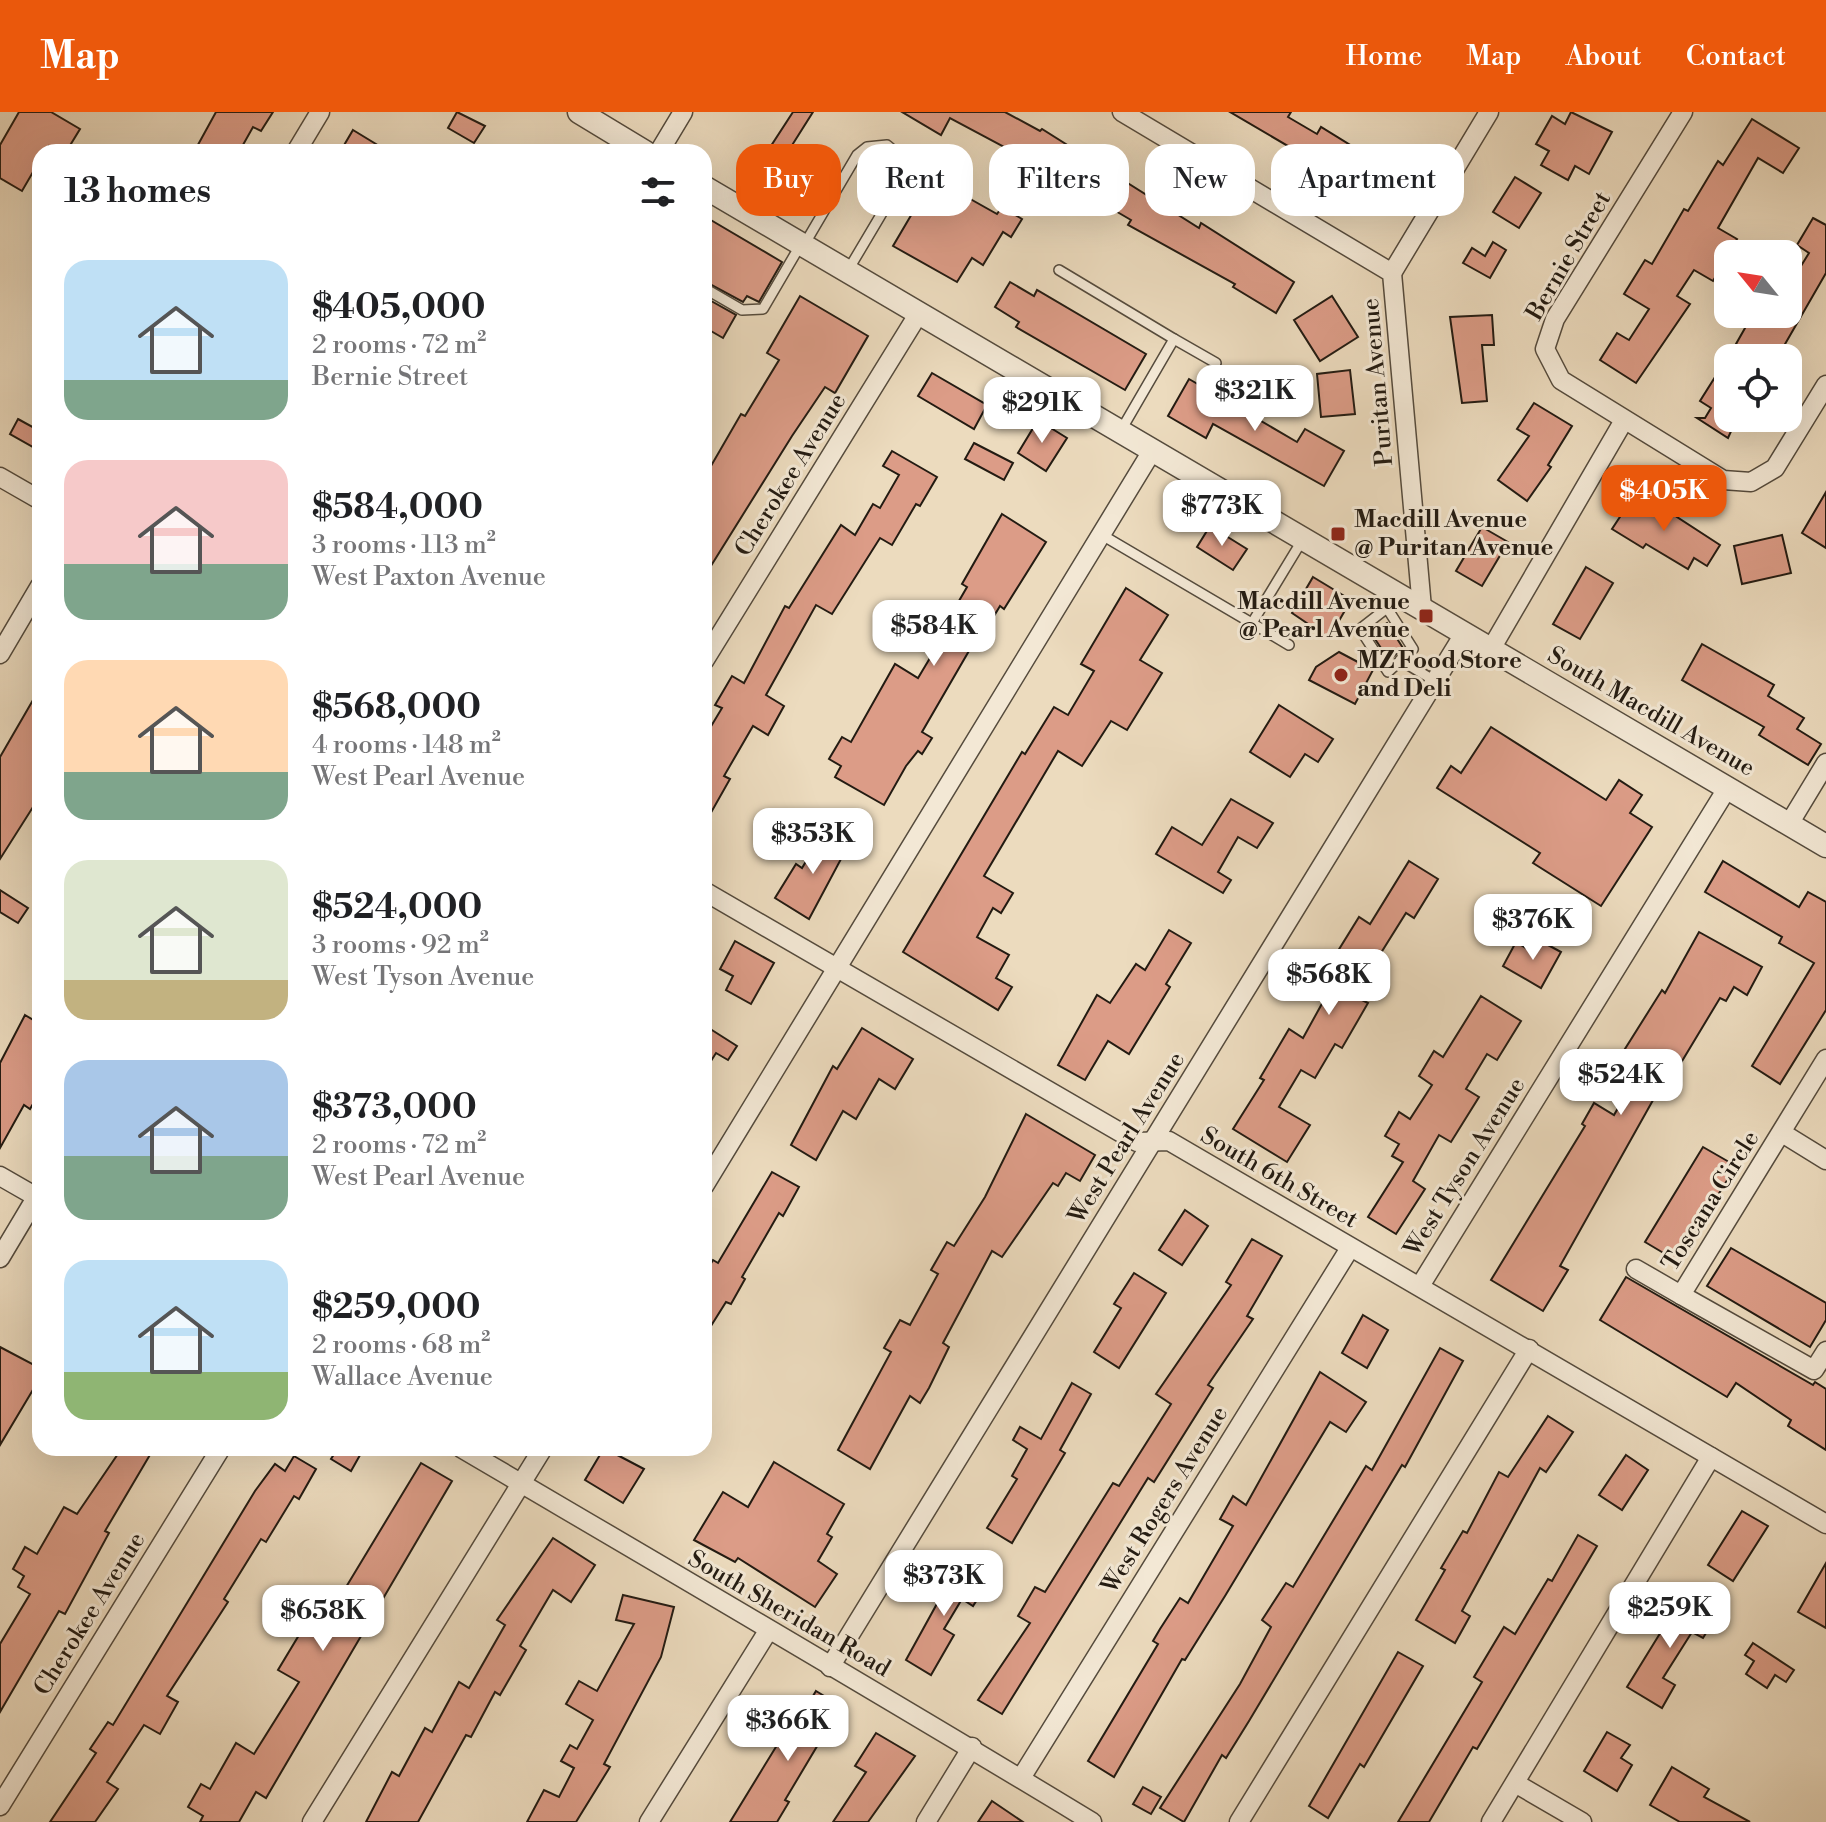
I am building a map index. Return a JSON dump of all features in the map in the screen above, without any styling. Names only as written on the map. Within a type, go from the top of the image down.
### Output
[{"type":"street","points":[[301,144],[320,112]]},
{"type":"street","points":[[579,112],[632,144]]},
{"type":"street","points":[[664,144],[683,112]]},
{"type":"street","name":"Puritan Avenue","points":[[1122,112],[1392,273],[1422,608]]},
{"type":"street","points":[[1392,273],[1489,112]]},
{"type":"street","name":"Bernie Street","points":[[1683,112],[1555,319],[1545,349],[1561,380],[1623,422],[1723,480],[1751,482],[1775,468],[1826,385]]},
{"type":"street","name":"South Macdill Avenue","points":[[712,192],[1303,539],[1390,601],[1422,608],[1826,846]]},
{"type":"street","name":"Cherokee Avenue","points":[[712,648],[919,313]]},
{"type":"street","points":[[1491,649],[1623,422]]},
{"type":"street","points":[[712,1173],[1152,451]]},
{"type":"street","points":[[0,477],[32,495]]},
{"type":"street","points":[[0,654],[32,600]]},
{"type":"street","name":"West Pearl Avenue","points":[[830,1667],[1464,634]]},
{"type":"street","points":[[1789,824],[1826,763]]},
{"type":"street","name":"West Tyson Avenue","points":[[1420,1286],[1728,787]]},
{"type":"street","name":"South 6th Street","points":[[712,896],[1137,1142],[1169,1141],[1826,1524]]},
{"type":"street","name":"Toscana Circle","points":[[1681,1295],[1826,1059]]},
{"type":"street","name":"Toscana Circle","points":[[1782,1133],[1826,1160]]},
{"type":"street","points":[[0,1176],[32,1192]]},
{"type":"street","points":[[0,1258],[32,1207]]},
{"type":"street","name":"West Rogers Avenue","points":[[1021,1778],[1350,1248]]},
{"type":"street","name":"Toscana Circle","points":[[1636,1269],[1820,1374],[1826,1351]]},
{"type":"street","points":[[1239,1822],[1529,1349]]},
{"type":"street","name":"Cherokee Avenue","points":[[0,1806],[216,1456]]},
{"type":"street","name":"South Sheridan Road","points":[[475,1456],[768,1631],[972,1747],[1092,1822]]},
{"type":"street","points":[[312,1822],[538,1456]]},
{"type":"street","points":[[1491,1822],[1711,1457]]},
{"type":"street","points":[[649,1822],[768,1631]]},
{"type":"street","points":[[926,1822],[972,1747]]},
{"type":"street","points":[[1515,1783],[1582,1822]]},
{"type":"lane","points":[[712,293],[742,310],[763,309],[857,155],[867,147],[887,145],[899,155],[901,181],[847,272]]},
{"type":"lane","points":[[1059,270],[1216,363]]},
{"type":"lane","points":[[1120,432],[1174,339]]},
{"type":"lane","points":[[1102,535],[1289,645]]},
{"type":"lane","points":[[1252,623],[1303,539]]},
{"type":"lane","points":[[1390,601],[1413,649],[1388,672],[1360,629],[1390,601]]},
{"type":"lane","points":[[1400,660],[1435,682]]},
{"type":"building","points":[[19,112],[51,112],[80,129],[71,144],[32,144],[32,174],[22,191],[0,178],[0,145]]},
{"type":"building","points":[[216,112],[273,112],[261,131],[253,127],[243,144],[198,144]]},
{"type":"building","points":[[457,112],[485,126],[474,143],[448,128]]},
{"type":"building","points":[[793,112],[813,112],[793,144],[772,144]]},
{"type":"building","points":[[902,112],[1005,112],[1066,144],[998,144],[950,118],[941,135]]},
{"type":"building","points":[[1230,112],[1291,112],[1288,117],[1317,134],[1321,127],[1349,144],[1285,144]]},
{"type":"building","points":[[1571,112],[1612,132],[1589,174],[1575,166],[1568,180],[1541,165],[1549,151],[1536,144],[1552,116],[1565,124]]},
{"type":"building","points":[[1752,119],[1799,148],[1783,173],[1758,158],[1718,228],[1737,239],[1714,240],[1714,279],[1694,270],[1677,296],[1690,304],[1636,383],[1600,360],[1617,333],[1629,340],[1649,309],[1624,294],[1645,260],[1652,264],[1684,209],[1688,211],[1718,161],[1723,165]]},
{"type":"building","points":[[353,130],[376,144],[345,144]]},
{"type":"building","points":[[1515,177],[1541,193],[1519,228],[1493,212]]},
{"type":"building","points":[[1129,184],[1145,194],[1145,216],[1180,216],[1199,228],[1201,223],[1294,282],[1276,313],[1233,287],[1235,284],[1128,225],[1131,220],[1124,216],[1129,216]]},
{"type":"building","points":[[973,200],[989,210],[989,216],[1017,216],[1022,219],[1011,237],[1003,232],[983,265],[972,258],[957,282],[893,246],[911,216],[973,216]]},
{"type":"building","points":[[1813,218],[1826,225],[1826,273],[1802,315],[1802,264],[1809,253],[1802,248],[1800,240]]},
{"type":"building","points":[[712,221],[782,262],[759,302],[747,296],[743,302],[712,285]]},
{"type":"building","points":[[1493,242],[1506,250],[1490,278],[1463,263],[1472,248],[1485,256]]},
{"type":"building","points":[[1010,282],[1034,296],[1037,290],[1146,354],[1125,390],[1016,327],[1019,322],[995,307]]},
{"type":"building","points":[[800,296],[868,336],[835,393],[825,387],[712,564],[712,464],[741,414],[745,416],[779,360],[767,353]]},
{"type":"building","points":[[1332,296],[1358,337],[1320,361],[1294,320]]},
{"type":"building","points":[[712,302],[736,315],[723,338],[712,332]]},
{"type":"building","points":[[1492,315],[1494,345],[1482,345],[1487,401],[1462,403],[1450,317]]},
{"type":"building","points":[[1745,328],[1794,328],[1785,344],[1736,344]]},
{"type":"building","points":[[1350,370],[1355,414],[1321,417],[1317,374]]},
{"type":"building","points":[[932,373],[987,405],[974,429],[918,396]]},
{"type":"building","points":[[1189,379],[1297,442],[1305,429],[1344,451],[1324,486],[1213,424],[1206,438],[1168,416]]},
{"type":"building","points":[[1714,379],[1714,429],[1697,418],[1705,418],[1711,408],[1700,401]]},
{"type":"building","points":[[1534,403],[1572,426],[1548,465],[1551,467],[1527,501],[1498,480],[1529,436],[1517,429]]},
{"type":"building","points":[[18,419],[32,427],[32,446],[10,434]]},
{"type":"building","points":[[1038,420],[1067,438],[1046,471],[1018,453]]},
{"type":"building","points":[[974,443],[1013,463],[1004,480],[965,459]]},
{"type":"building","points":[[892,451],[937,477],[920,506],[916,504],[892,545],[880,538],[832,614],[816,605],[766,695],[784,706],[768,735],[753,726],[724,776],[730,779],[712,811],[712,725],[722,708],[715,705],[732,676],[744,683],[785,606],[789,608],[841,525],[855,535],[873,504],[880,508],[899,475],[883,466]]},
{"type":"building","points":[[1637,491],[1720,545],[1707,566],[1694,558],[1688,569],[1646,544],[1643,548],[1612,529]]},
{"type":"building","points":[[1826,492],[1826,548],[1802,533]]},
{"type":"building","points":[[1002,514],[1046,542],[1004,609],[1000,606],[976,646],[973,644],[922,732],[932,738],[922,754],[918,751],[906,766],[884,805],[835,777],[841,766],[829,759],[842,737],[851,742],[895,664],[918,678],[936,648],[923,641],[931,627],[941,632],[967,587],[962,584]]},
{"type":"building","points":[[1210,526],[1247,549],[1233,570],[1197,547]]},
{"type":"building","points":[[1482,527],[1508,542],[1482,586],[1456,571]]},
{"type":"building","points":[[1782,535],[1791,573],[1742,584],[1734,546]]},
{"type":"building","points":[[1586,567],[1613,583],[1580,639],[1553,624]]},
{"type":"building","points":[[1313,577],[1351,600],[1329,638],[1292,613]]},
{"type":"building","points":[[1126,588],[1168,615],[1140,660],[1162,673],[1127,730],[1111,721],[1082,766],[1058,751],[984,876],[1013,893],[1001,913],[993,908],[977,937],[1009,955],[996,978],[1012,987],[998,1010],[903,952],[1022,752],[1025,754],[1054,707],[1068,715],[1094,671],[1081,664]]},
{"type":"building","points":[[1387,623],[1403,648],[1389,660],[1371,633]]},
{"type":"building","points":[[1702,644],[1774,685],[1768,696],[1804,718],[1797,729],[1821,744],[1808,765],[1759,735],[1764,727],[1682,680]]},
{"type":"building","name":"MZ Food Store and Deli","points":[[1339,652],[1373,670],[1355,704],[1309,680],[1316,667]]},
{"type":"building","points":[[32,702],[32,809],[0,859],[0,757]]},
{"type":"building","points":[[1279,705],[1333,739],[1318,762],[1305,754],[1290,777],[1250,752]]},
{"type":"building","points":[[1491,727],[1606,800],[1619,780],[1642,795],[1630,813],[1652,827],[1601,906],[1533,863],[1540,853],[1437,788],[1451,766],[1461,773]]},
{"type":"building","points":[[1231,799],[1273,823],[1257,848],[1238,837],[1218,872],[1231,880],[1223,893],[1156,854],[1172,827],[1202,845]]},
{"type":"building","points":[[825,830],[849,844],[809,919],[775,898],[796,864],[802,868]]},
{"type":"building","points":[[1409,861],[1438,879],[1414,918],[1406,913],[1354,996],[1368,1003],[1342,1048],[1335,1044],[1315,1078],[1301,1070],[1279,1107],[1310,1125],[1287,1162],[1233,1129],[1264,1080],[1260,1078],[1289,1029],[1303,1038],[1324,1000],[1312,993],[1359,917],[1370,924]]},
{"type":"building","points":[[1723,861],[1799,907],[1808,892],[1826,902],[1826,1010],[1780,1084],[1752,1066],[1814,963],[1779,943],[1782,937],[1705,892]]},
{"type":"building","points":[[0,890],[28,908],[18,923],[0,912]]},
{"type":"building","points":[[1169,930],[1191,943],[1166,984],[1170,987],[1129,1054],[1108,1041],[1085,1080],[1058,1065],[1097,995],[1110,1003],[1136,964],[1145,970]]},
{"type":"building","points":[[1699,932],[1762,967],[1747,995],[1734,987],[1726,1001],[1720,998],[1661,1096],[1657,1093],[1560,1266],[1568,1270],[1543,1311],[1491,1280],[1585,1126],[1582,1124],[1594,1103],[1614,1115],[1634,1080],[1613,1068],[1662,990],[1665,993]]},
{"type":"building","points":[[1535,938],[1561,952],[1541,988],[1503,966],[1516,942],[1529,950]]},
{"type":"building","points":[[735,941],[774,963],[751,1004],[726,990],[733,976],[720,969]]},
{"type":"building","points":[[1481,996],[1521,1021],[1497,1060],[1487,1054],[1466,1089],[1479,1097],[1451,1142],[1439,1135],[1413,1181],[1425,1189],[1396,1234],[1368,1217],[1403,1162],[1392,1156],[1399,1144],[1385,1136],[1399,1112],[1410,1119],[1432,1085],[1419,1076],[1434,1051],[1443,1057]]},
{"type":"building","points":[[25,1015],[32,1019],[32,1106],[30,1109],[24,1105],[0,1148],[0,1063]]},
{"type":"building","points":[[862,1028],[913,1059],[895,1089],[879,1079],[856,1119],[843,1111],[816,1160],[791,1145],[833,1066],[837,1069]]},
{"type":"building","points":[[712,1030],[737,1046],[728,1060],[716,1053],[712,1059]]},
{"type":"building","points":[[1026,1114],[1095,1155],[1080,1181],[1066,1173],[1058,1186],[1053,1183],[1002,1257],[992,1251],[943,1343],[949,1347],[929,1388],[920,1403],[910,1396],[870,1469],[838,1450],[891,1352],[884,1348],[900,1320],[910,1325],[938,1274],[931,1270],[947,1242],[954,1246],[985,1197]]},
{"type":"building","points":[[1703,1147],[1736,1166],[1677,1261],[1645,1242]]},
{"type":"building","points":[[772,1172],[799,1187],[783,1216],[779,1213],[742,1277],[745,1279],[731,1304],[726,1302],[712,1324],[712,1262],[718,1263]]},
{"type":"building","points":[[1185,1210],[1208,1226],[1182,1265],[1159,1250]]},
{"type":"building","points":[[1252,1239],[1282,1256],[1247,1316],[1253,1319],[1208,1385],[1213,1388],[1154,1482],[1148,1478],[1002,1714],[978,1700],[1030,1623],[1018,1616],[1035,1587],[1045,1592],[1113,1483],[1119,1486],[1171,1404],[1156,1394],[1231,1285],[1226,1282]]},
{"type":"building","points":[[1731,1248],[1826,1303],[1826,1320],[1810,1347],[1707,1286]]},
{"type":"building","points":[[1134,1273],[1166,1293],[1119,1368],[1094,1352],[1121,1308],[1114,1304]]},
{"type":"building","points":[[1626,1277],[1813,1385],[1815,1382],[1826,1389],[1826,1450],[1788,1426],[1791,1420],[1736,1383],[1727,1397],[1600,1320]]},
{"type":"building","points":[[1363,1315],[1388,1330],[1367,1368],[1342,1353]]},
{"type":"building","points":[[0,1347],[32,1364],[32,1391],[0,1445]]},
{"type":"building","points":[[1440,1348],[1463,1361],[1405,1467],[1402,1465],[1249,1721],[1226,1758],[1222,1755],[1184,1822],[1160,1808],[1240,1684],[1271,1627],[1262,1620],[1286,1583],[1293,1587],[1366,1466],[1372,1470]]},
{"type":"building","points":[[1320,1372],[1366,1402],[1346,1432],[1330,1422],[1225,1596],[1185,1660],[1182,1659],[1114,1777],[1088,1761],[1158,1644],[1153,1641],[1160,1629],[1180,1598],[1188,1603],[1233,1526],[1220,1519],[1233,1496],[1246,1505]]},
{"type":"building","points":[[1072,1383],[1091,1394],[1060,1450],[1065,1453],[1012,1543],[987,1528],[1017,1479],[1012,1476],[1027,1449],[1013,1440],[1020,1427],[1041,1439]]},
{"type":"building","points":[[1548,1416],[1573,1432],[1546,1472],[1540,1468],[1462,1611],[1470,1616],[1455,1643],[1416,1620],[1445,1570],[1441,1568],[1463,1531],[1467,1533],[1499,1472],[1508,1477]]},
{"type":"building","points":[[1626,1455],[1648,1470],[1622,1510],[1599,1495]]},
{"type":"building","points":[[117,1456],[149,1456],[105,1531],[109,1533],[65,1614],[59,1611],[0,1712],[0,1644],[30,1594],[18,1587],[24,1576],[13,1569],[25,1547],[37,1554],[64,1507],[77,1514]]},
{"type":"building","points":[[294,1456],[316,1469],[299,1499],[294,1496],[266,1542],[261,1539],[224,1599],[228,1602],[167,1696],[178,1702],[160,1734],[144,1725],[107,1782],[118,1789],[95,1822],[50,1822],[96,1753],[90,1749],[108,1722],[113,1725],[255,1491],[275,1464],[285,1471]]},
{"type":"building","points":[[333,1456],[359,1456],[351,1471],[331,1459]]},
{"type":"building","points":[[599,1456],[619,1456],[644,1469],[623,1503],[585,1480]]},
{"type":"building","points":[[774,1462],[844,1504],[827,1534],[832,1537],[818,1561],[837,1574],[815,1607],[738,1558],[735,1562],[694,1540],[723,1492],[748,1507]]},
{"type":"building","points":[[421,1463],[452,1481],[266,1798],[256,1792],[239,1822],[200,1822],[203,1816],[188,1807],[201,1784],[210,1789],[236,1743],[254,1754],[299,1682],[278,1670],[299,1635],[279,1623],[290,1603],[317,1619],[329,1598],[337,1602]]},
{"type":"building","points":[[1742,1511],[1768,1526],[1733,1581],[1708,1565]]},
{"type":"building","points":[[1578,1535],[1597,1546],[1477,1749],[1473,1747],[1429,1822],[1398,1822],[1482,1682],[1474,1677],[1504,1627],[1515,1634],[1548,1579],[1552,1581]]},
{"type":"building","points":[[553,1538],[595,1565],[571,1602],[553,1590],[520,1646],[526,1650],[500,1695],[495,1692],[471,1737],[466,1735],[418,1822],[366,1822],[392,1772],[399,1776],[425,1728],[432,1732],[459,1682],[469,1688],[505,1625],[497,1620]]},
{"type":"building","points":[[1826,1563],[1826,1628],[1798,1612]]},
{"type":"building","points":[[955,1564],[987,1584],[973,1606],[962,1599],[944,1629],[954,1635],[931,1675],[906,1660],[939,1600],[934,1597]]},
{"type":"building","points":[[623,1595],[674,1607],[661,1657],[604,1764],[610,1767],[576,1822],[527,1822],[544,1790],[559,1797],[574,1768],[561,1761],[570,1745],[577,1749],[593,1720],[566,1704],[579,1681],[597,1691],[634,1624],[616,1620]]},
{"type":"building","points":[[1683,1596],[1717,1615],[1703,1638],[1692,1632],[1663,1678],[1675,1685],[1662,1708],[1627,1687]]},
{"type":"building","points":[[1753,1643],[1794,1670],[1786,1682],[1775,1675],[1767,1688],[1746,1674],[1754,1661],[1745,1655]]},
{"type":"building","points":[[1398,1652],[1423,1666],[1364,1767],[1360,1764],[1328,1818],[1309,1806]]},
{"type":"building","points":[[816,1691],[844,1708],[785,1800],[789,1802],[777,1822],[730,1822],[782,1737],[787,1740]]},
{"type":"building","points":[[1607,1732],[1630,1745],[1621,1758],[1632,1765],[1617,1791],[1584,1771]]},
{"type":"building","points":[[876,1733],[915,1756],[868,1822],[833,1822],[866,1772],[855,1766]]},
{"type":"building","points":[[1672,1767],[1709,1789],[1704,1797],[1750,1822],[1680,1822],[1650,1805]]},
{"type":"building","points":[[1143,1787],[1161,1797],[1151,1814],[1133,1804]]},
{"type":"building","points":[[992,1801],[1023,1822],[978,1822]]},
{"type":"place","name":"Macdill Avenue @ Puritan Avenue","points":[[1338,534]]},
{"type":"place","name":"Macdill Avenue @ Pearl Avenue","points":[[1426,616]]},
{"type":"place","name":"MZ Food Store and Deli","points":[[1341,675]]}]
